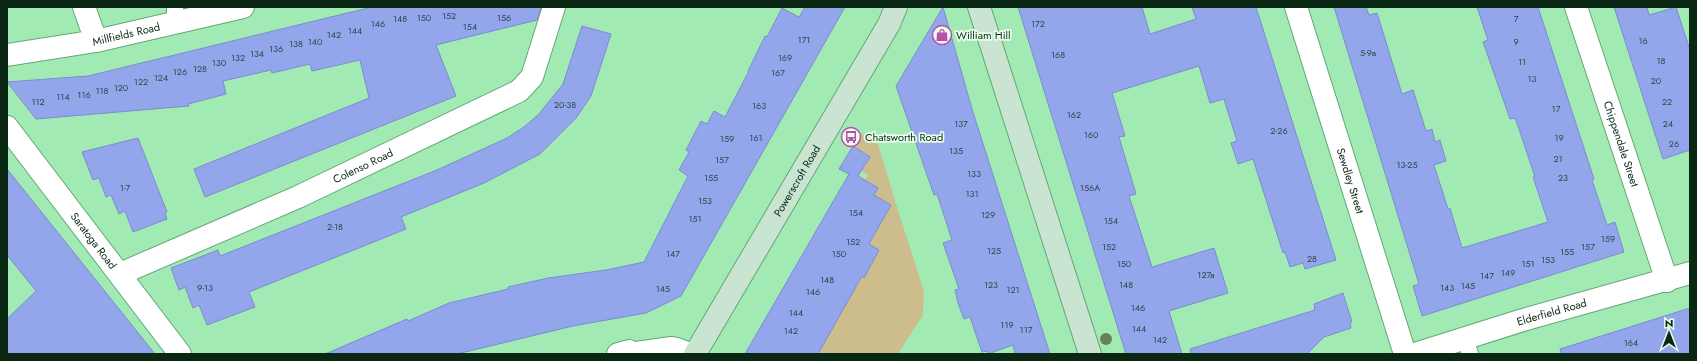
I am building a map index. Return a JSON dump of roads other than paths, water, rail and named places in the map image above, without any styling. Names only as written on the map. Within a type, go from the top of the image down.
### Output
[{"type":"street","points":[[84,7],[96,41]]},
{"type":"street","name":"Millfields Road","points":[[7,55],[96,41],[175,15],[243,7]]},
{"type":"street","name":"Colenso Road","points":[[120,274],[298,197],[519,91],[532,77],[554,7]]},
{"type":"street","name":"Powerscroft Road","points":[[695,354],[889,24],[896,7]]},
{"type":"street","points":[[979,7],[1090,354]]},
{"type":"street","name":"Sewdley Street","points":[[1296,7],[1405,354]]},
{"type":"street","name":"Chippendale Street","points":[[1576,7],[1667,281]]},
{"type":"street","name":"Saratoga Road","points":[[7,127],[180,354]]},
{"type":"street","name":"Elderfield Road","points":[[1415,354],[1468,346],[1523,320],[1667,281],[1690,273]]},
{"type":"lane","points":[[624,353],[671,345],[695,354]]},
{"type":"place","name":"William Hill","points":[[942,35]]},
{"type":"place","name":"Chatsworth Road","points":[[851,137]]}]
